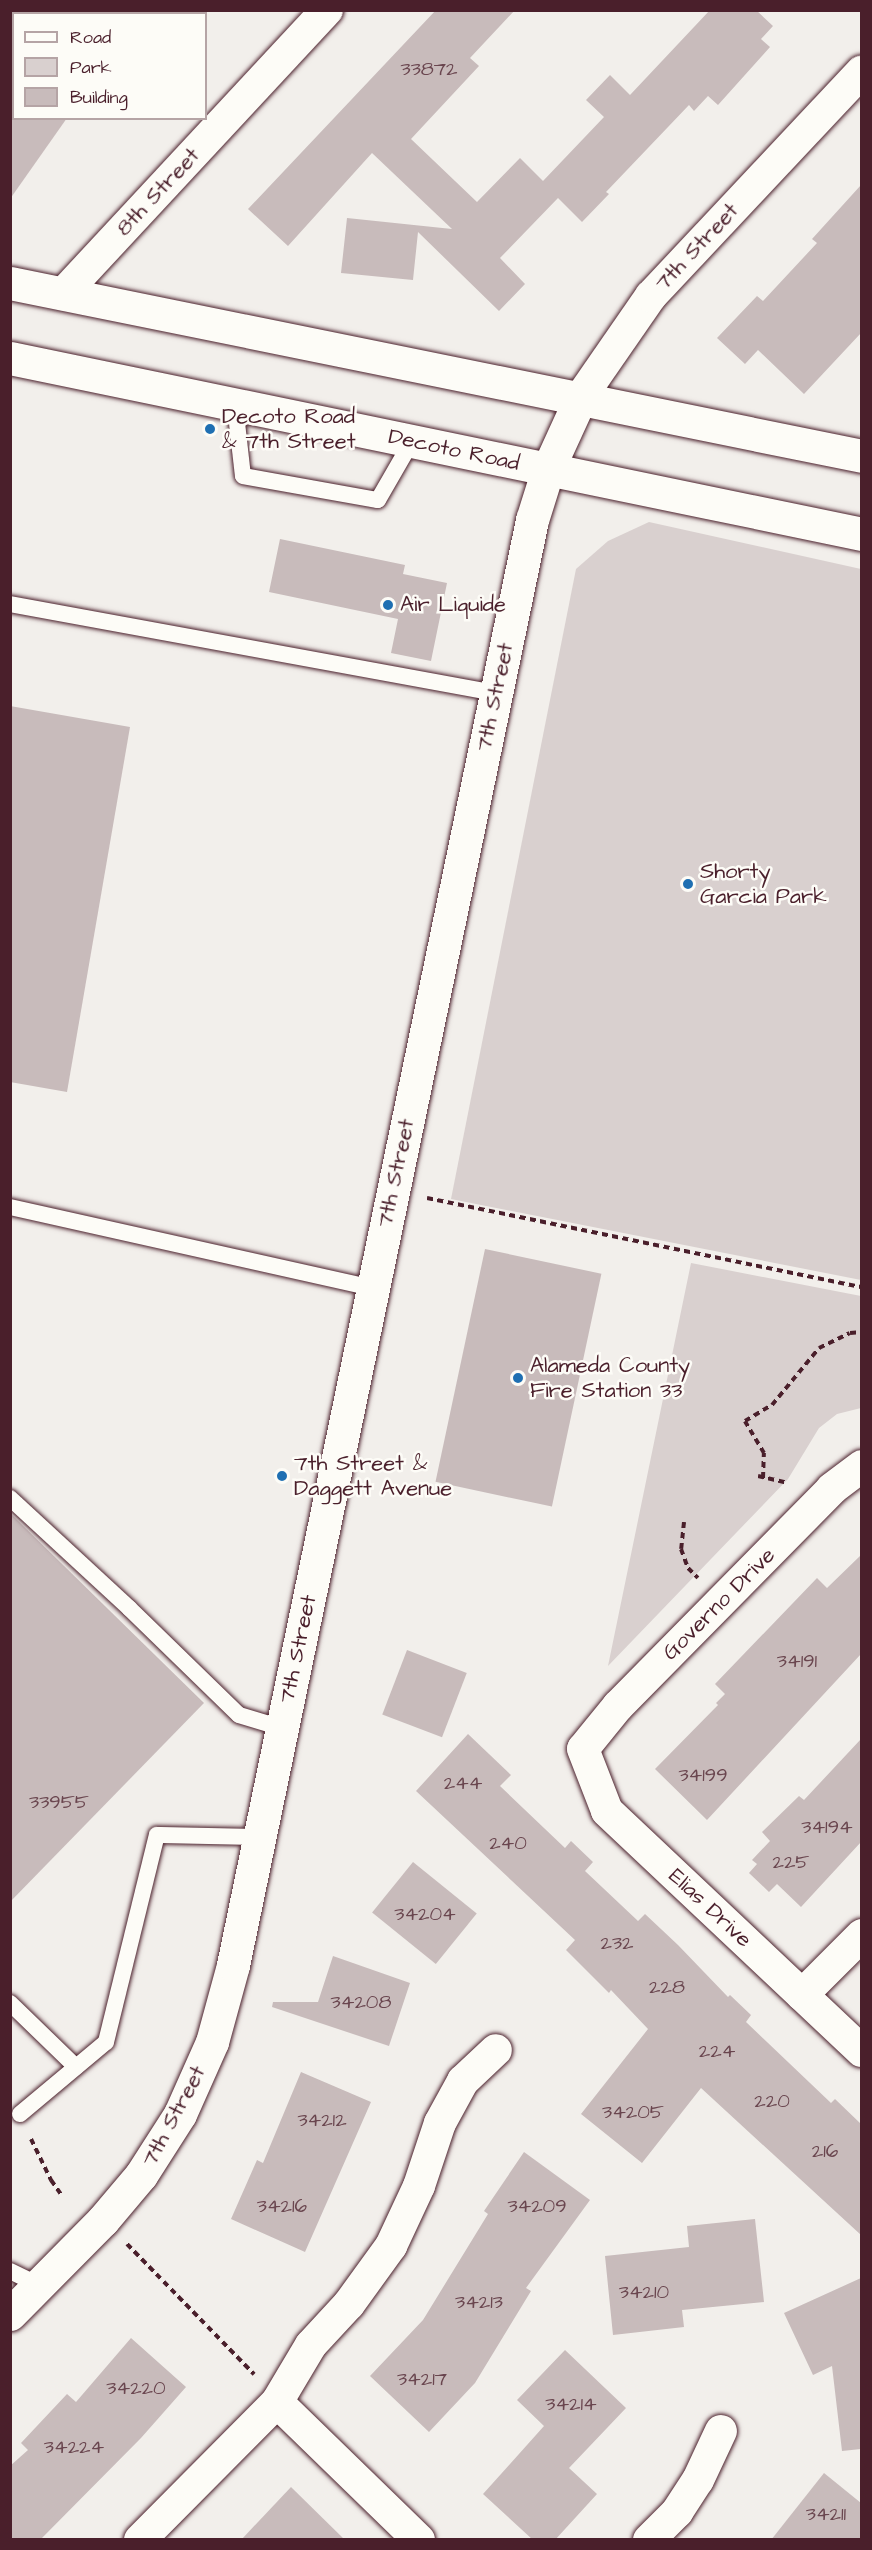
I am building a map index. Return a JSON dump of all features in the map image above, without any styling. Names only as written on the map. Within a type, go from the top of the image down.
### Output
[{"type":"street","name":"8th Street","points":[[63,294],[327,10]]},
{"type":"street","name":"7th Street","points":[[10,2314],[25,2278],[103,2220],[141,2175],[180,2114],[212,2042],[233,1965],[260,1837],[495,693],[532,520],[548,469],[581,397],[651,296],[861,71]]},
{"type":"street","points":[[10,284],[581,397],[861,456]]},
{"type":"street","name":"Decoto Road","points":[[10,358],[861,534]]},
{"type":"street","name":"Governo Drive","points":[[583,1749],[618,1706],[832,1489],[861,1466]]},
{"type":"street","name":"Elias Drive","points":[[583,1749],[607,1811],[861,2051]]},
{"type":"street","points":[[802,1995],[861,1935]]},
{"type":"street","points":[[140,2540],[277,2402],[311,2344],[349,2304],[390,2246],[419,2186],[440,2123],[464,2081],[496,2050]]},
{"type":"street","points":[[277,2402],[419,2540]]},
{"type":"street","points":[[649,2540],[676,2512],[698,2480],[721,2431]]},
{"type":"lane","points":[[235,405],[243,476],[378,500],[412,441]]},
{"type":"lane","points":[[10,604],[495,693]]},
{"type":"lane","points":[[10,1207],[372,1288]]},
{"type":"lane","points":[[10,1498],[129,1608],[239,1715],[282,1728]]},
{"type":"lane","points":[[20,2114],[106,2042],[158,1835],[260,1837]]},
{"type":"lane","points":[[10,2003],[76,2067]]},
{"type":"path","points":[[392,1191],[861,1287]]},
{"type":"path","points":[[763,1478],[764,1453],[745,1421],[772,1405],[819,1348],[850,1333],[861,1332]]},
{"type":"path","points":[[684,1522],[681,1549],[688,1569],[721,1602]]},
{"type":"path","points":[[20,2114],[51,2180],[62,2196]]},
{"type":"path","points":[[103,2220],[244,2360],[277,2402]]},
{"type":"green space","name":"Shorty Garcia Park","points":[[649,522],[861,569],[861,1280],[451,1199],[576,569],[608,541]]},
{"type":"green space","points":[[691,1263],[861,1296],[861,1408],[837,1414],[819,1428],[788,1479],[608,1666]]},
{"type":"building","points":[[436,10],[515,10],[470,58],[479,66],[411,139],[477,202],[520,158],[543,181],[604,117],[586,100],[610,75],[630,95],[710,10],[756,10],[773,26],[761,39],[770,47],[718,105],[708,96],[694,111],[689,105],[606,192],[609,194],[582,222],[558,198],[500,258],[525,284],[499,311],[418,232],[413,280],[341,273],[347,218],[452,229],[372,153],[288,246],[248,209]]},
{"type":"building","points":[[10,118],[12,120],[66,120],[10,199]]},
{"type":"building","points":[[861,185],[861,333],[804,394],[758,350],[745,364],[717,338],[757,296],[763,301],[817,243],[812,239]]},
{"type":"building","name":"Air Liquide","points":[[280,539],[405,565],[403,574],[447,583],[431,661],[391,653],[398,619],[269,592]]},
{"type":"building","points":[[10,706],[130,727],[67,1092],[10,1082]]},
{"type":"building","name":"Alameda County Fire Station 33","points":[[485,1249],[601,1274],[552,1507],[436,1482]]},
{"type":"building","points":[[10,1513],[204,1703],[10,1902]]},
{"type":"building","points":[[861,1555],[861,1654],[707,1820],[655,1769],[718,1705],[716,1703],[725,1694],[715,1684],[817,1578],[827,1588]]},
{"type":"building","points":[[407,1650],[467,1673],[442,1737],[382,1714]]},
{"type":"building","points":[[468,1734],[511,1775],[500,1786],[565,1848],[571,1841],[593,1862],[585,1871],[638,1921],[645,1914],[728,1997],[730,1995],[751,2015],[746,2022],[831,2103],[835,2099],[861,2124],[861,2235],[701,2088],[642,2163],[581,2114],[648,2029],[611,1990],[609,1993],[566,1950],[575,1940],[416,1791]]},
{"type":"building","points":[[861,1739],[861,1842],[801,1907],[777,1884],[769,1892],[749,1873],[757,1864],[752,1860],[770,1841],[762,1832],[799,1796],[804,1800]]},
{"type":"building","points":[[413,1862],[477,1914],[436,1964],[372,1913]]},
{"type":"building","points":[[333,1956],[410,1983],[389,2046],[272,2007],[273,2002],[318,2002]]},
{"type":"building","points":[[301,2072],[371,2102],[305,2252],[231,2219],[257,2160],[263,2163]]},
{"type":"building","points":[[524,2152],[590,2200],[526,2288],[531,2291],[475,2383],[429,2432],[370,2376],[423,2320],[488,2214],[484,2211]]},
{"type":"building","points":[[755,2219],[764,2302],[682,2310],[684,2327],[613,2335],[605,2256],[689,2247],[687,2226]]},
{"type":"building","points":[[861,2278],[861,2449],[842,2451],[832,2366],[813,2375],[784,2313]]},
{"type":"building","points":[[131,2338],[186,2387],[141,2438],[40,2540],[10,2540],[10,2466],[28,2450],[21,2443],[67,2394],[76,2402]]},
{"type":"building","points":[[565,2350],[626,2408],[569,2468],[597,2494],[555,2540],[533,2540],[483,2494],[544,2426],[517,2400]]},
{"type":"building","points":[[824,2473],[861,2503],[861,2540],[771,2540]]},
{"type":"building","points":[[291,2487],[345,2540],[241,2540]]},
{"type":"place","name":"Decoto Road & 7th Street","points":[[210,429]]},
{"type":"place","name":"Air Liquide","points":[[388,605]]},
{"type":"place","name":"Shorty Garcia Park","points":[[688,884]]},
{"type":"place","name":"Alameda County Fire Station 33","points":[[518,1378]]},
{"type":"place","name":"7th Street & Daggett Avenue","points":[[282,1476]]}]
